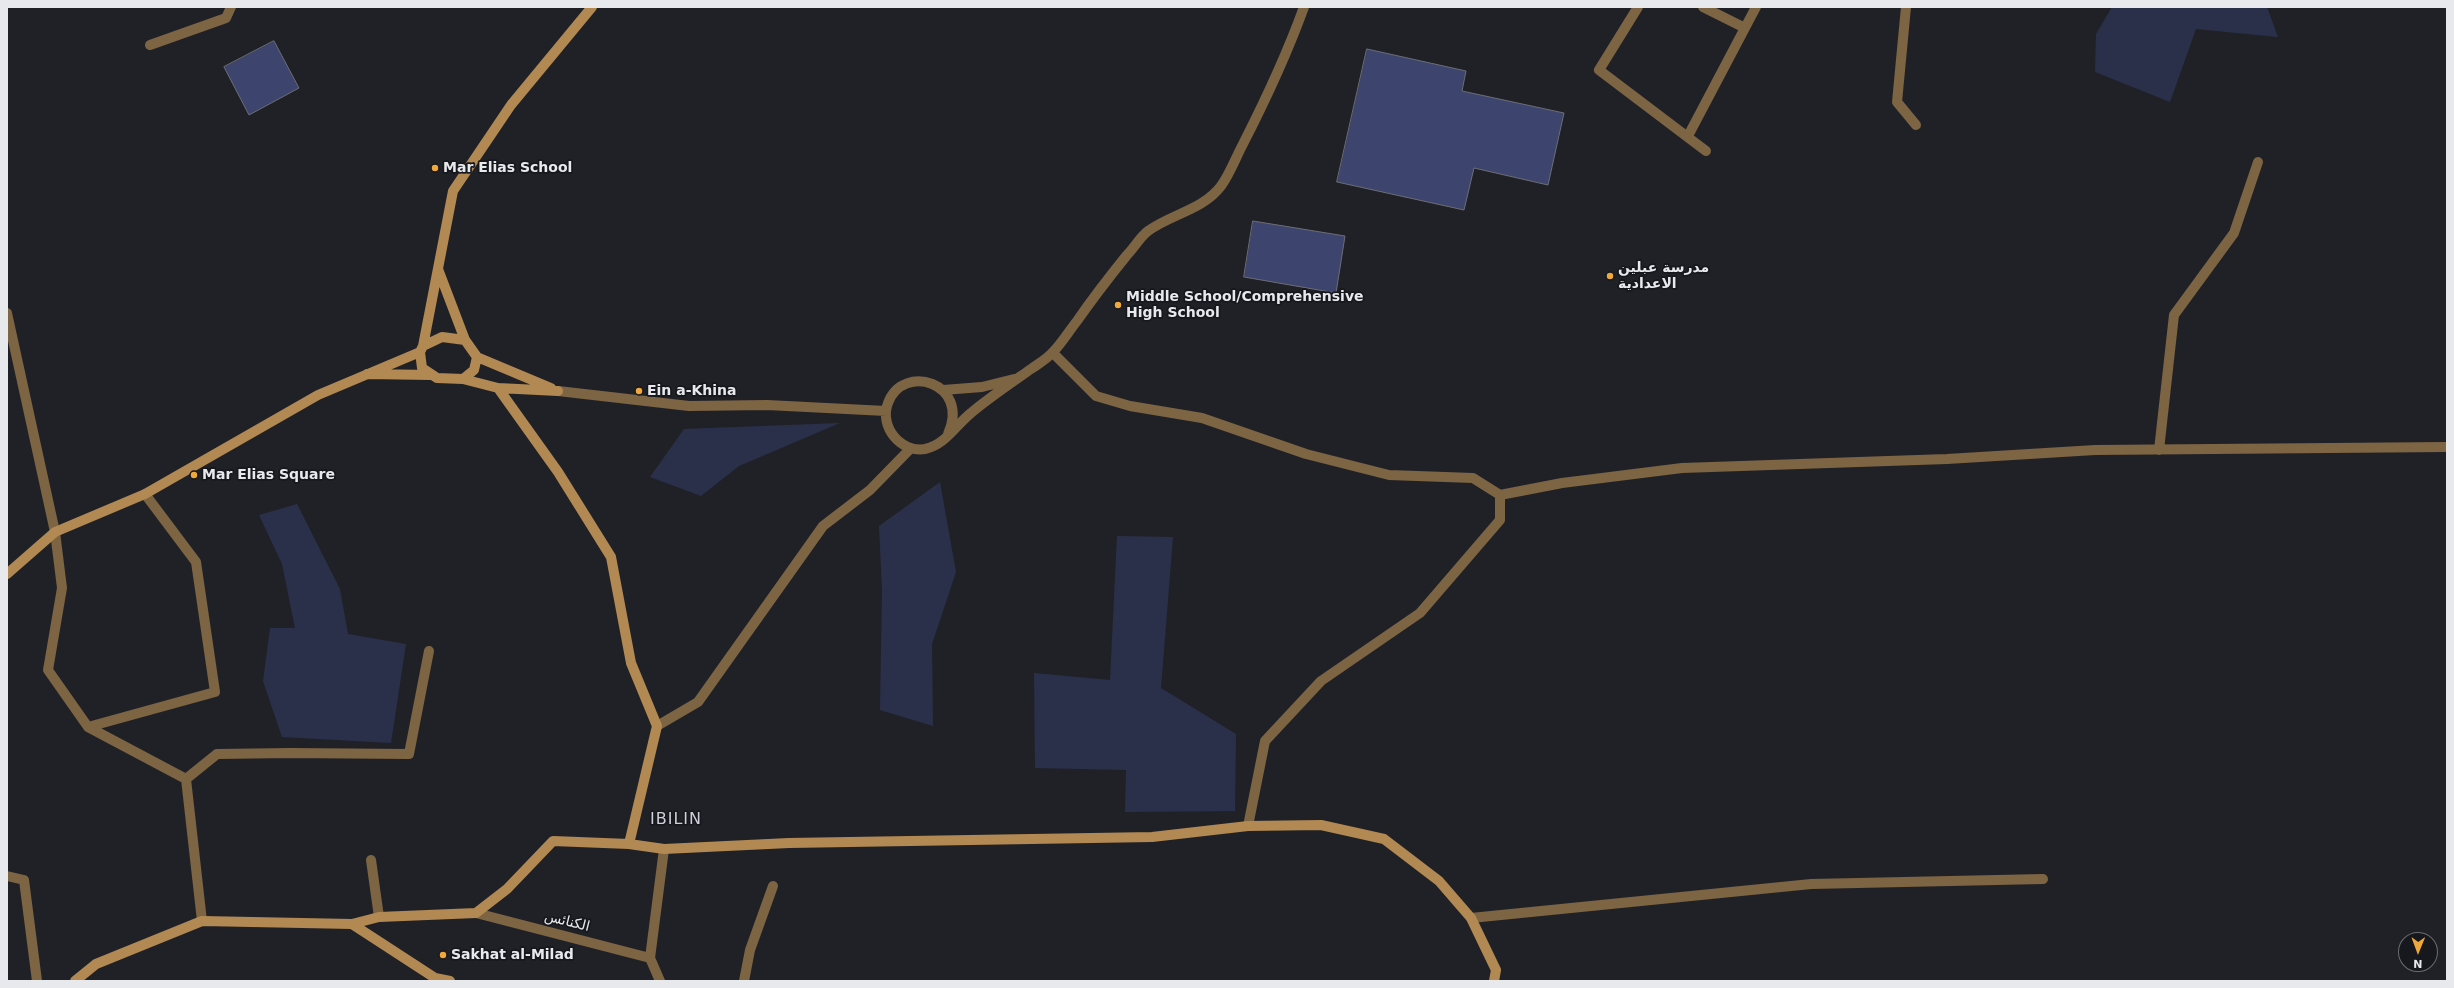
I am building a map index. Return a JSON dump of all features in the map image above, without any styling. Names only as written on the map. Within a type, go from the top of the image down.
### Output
[{"type":"street","points":[[150,45],[226,18],[231,7]]},
{"type":"street","points":[[431,375],[422,368],[421,349],[453,191],[511,105],[592,7]]},
{"type":"street","points":[[948,434],[954,414],[950,399],[942,390],[927,382],[906,384],[896,390],[890,398],[886,411],[886,422],[891,434],[896,439],[911,448],[922,449],[933,446],[948,434],[970,414],[1053,353],[1110,276],[1148,232],[1200,205],[1221,186],[1262,107],[1304,7]]},
{"type":"street","points":[[1638,7],[1599,70],[1706,151]]},
{"type":"street","points":[[1703,7],[1745,28]]},
{"type":"street","points":[[1688,136],[1756,7]]},
{"type":"street","points":[[1906,7],[1897,102],[1916,125]]},
{"type":"street","points":[[2159,450],[2174,315],[2234,233],[2258,162]]},
{"type":"street","points":[[438,269],[465,340],[476,357],[558,391]]},
{"type":"street","points":[[7,313],[56,532],[62,588],[48,670],[88,727],[186,779]]},
{"type":"street","points":[[7,574],[56,532],[145,494],[318,395],[421,349],[442,337],[465,340]]},
{"type":"street","points":[[1053,353],[1096,396],[1130,406],[1202,418],[1306,454],[1389,475],[1472,478],[1500,496],[1562,483],[1682,468],[1947,459],[2095,450],[2447,447]]},
{"type":"street","points":[[463,379],[474,370],[476,357]]},
{"type":"street","points":[[364,374],[431,375],[463,379],[498,388],[558,391],[689,406],[767,405],[886,411]]},
{"type":"street","points":[[942,390],[982,387],[1018,378]]},
{"type":"street","points":[[498,388],[558,472],[611,557],[631,663],[657,726],[629,844]]},
{"type":"street","points":[[657,726],[698,702],[823,526],[870,490],[911,448]]},
{"type":"street","points":[[88,727],[214,692],[196,562],[145,494]]},
{"type":"street","points":[[1248,826],[1264,741],[1321,681],[1420,614],[1500,520],[1500,496]]},
{"type":"street","points":[[186,779],[217,754],[290,752],[409,754],[429,651]]},
{"type":"street","points":[[186,779],[202,921]]},
{"type":"street","points":[[75,981],[96,964],[202,921],[352,924],[379,917],[476,913],[507,889],[553,841],[629,844],[664,850],[789,843],[1152,837],[1248,826],[1321,825],[1384,839],[1439,881],[1471,918],[1496,970],[1494,981]]},
{"type":"street","points":[[660,981],[650,958],[664,850]]},
{"type":"street","points":[[371,860],[379,917]]},
{"type":"street","points":[[7,876],[24,880],[37,981]]},
{"type":"street","points":[[1471,918],[1811,884],[2042,879]]},
{"type":"street","points":[[744,981],[750,950],[773,886]]},
{"type":"street","name":"الكنائس","points":[[476,913],[650,958]]},
{"type":"street","points":[[352,924],[435,978],[450,981]]},
{"type":"shaded area","points":[[2112,7],[2267,7],[2278,37],[2196,29],[2170,102],[2095,72],[2096,34]]},
{"type":"shaded area","points":[[840,423],[739,466],[701,496],[650,477],[684,429]]},
{"type":"shaded area","points":[[940,482],[956,572],[932,644],[933,726],[880,710],[882,590],[879,526]]},
{"type":"shaded area","points":[[297,504],[340,589],[348,634],[406,644],[391,743],[282,737],[263,681],[270,628],[295,628],[282,564],[259,515]]},
{"type":"shaded area","points":[[1117,536],[1173,537],[1161,688],[1236,734],[1235,811],[1125,812],[1126,770],[1035,768],[1034,673],[1110,680]]},
{"type":"building","points":[[274,41],[299,88],[249,115],[224,67]]},
{"type":"building","points":[[1367,49],[1466,71],[1462,91],[1564,113],[1548,185],[1474,168],[1464,210],[1337,182]]},
{"type":"building","points":[[1253,221],[1345,236],[1336,293],[1244,277]]},
{"type":"place","name":"Mar Elias School","points":[[435,168]]},
{"type":"place","name":"مدرسة عبلين الاعدادية","points":[[1610,276]]},
{"type":"place","name":"Middle School/Comprehensive High School","points":[[1118,305]]},
{"type":"place","name":"Ein a-Khina","points":[[639,391]]},
{"type":"place","name":"Mar Elias Square","points":[[194,475]]},
{"type":"place","name":"Sakhat al-Milad","points":[[443,955]]},
{"type":"district","name":"IBILIN","points":[[676,820]]}]
